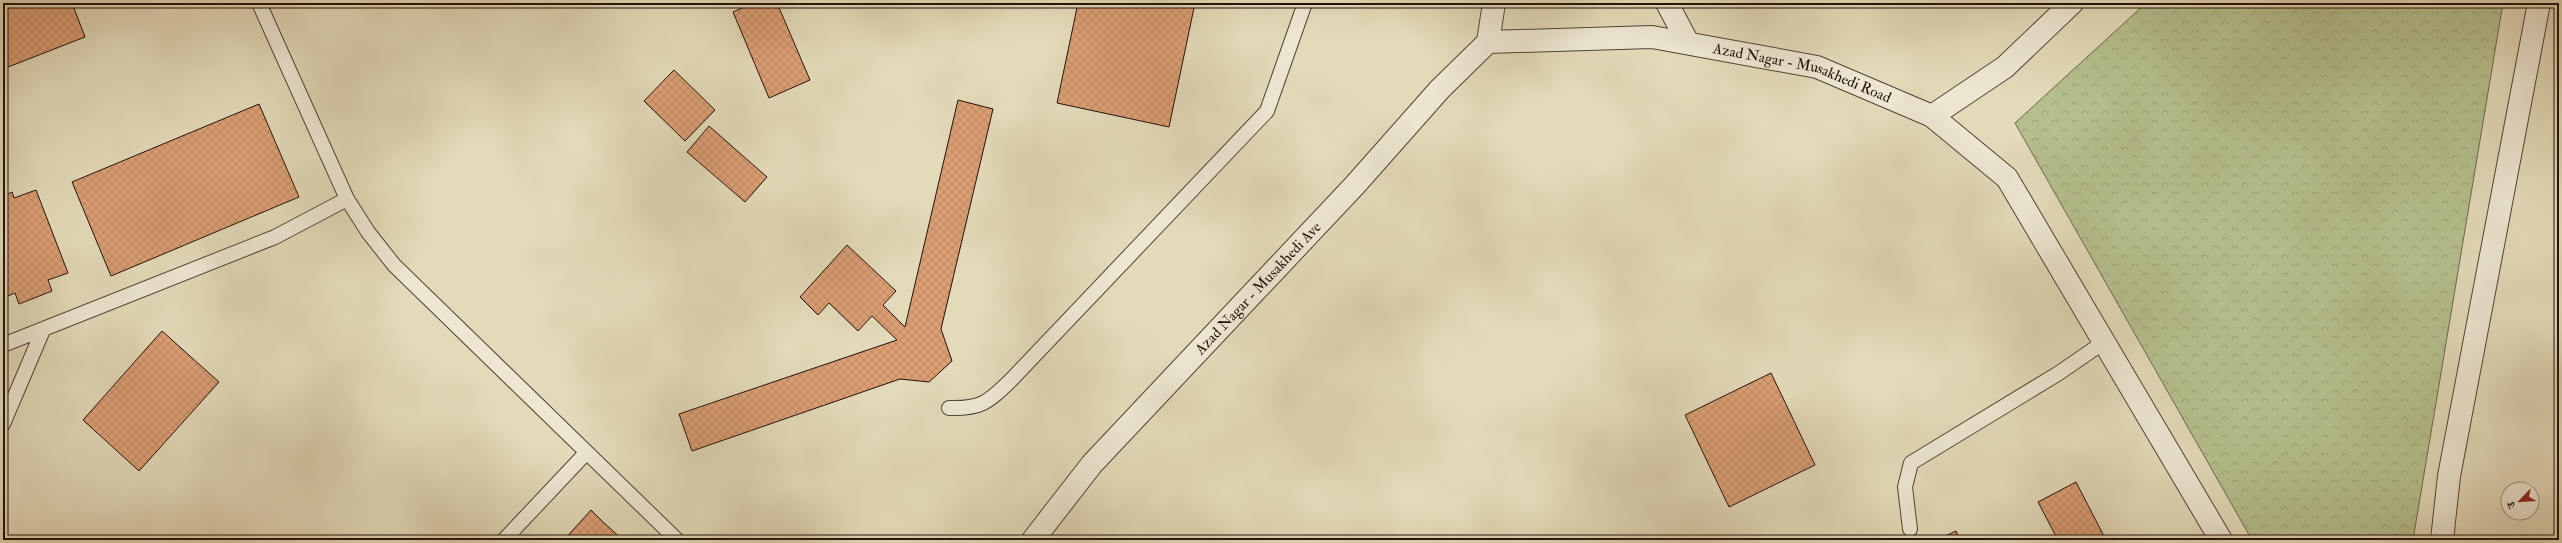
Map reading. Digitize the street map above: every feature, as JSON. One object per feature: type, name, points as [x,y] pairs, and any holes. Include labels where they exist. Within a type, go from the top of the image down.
[{"type":"street","points":[[1488,42],[1494,3]]},
{"type":"street","points":[[1667,3],[1688,43]]},
{"type":"street","points":[[1932,116],[2005,67],[2072,3]]},
{"type":"street","points":[[2442,540],[2449,476],[2539,3]]},
{"type":"street","name":"Azad Nagar - Musakhedi Road","points":[[1488,42],[1652,37],[1817,67],[1932,116],[2007,178],[2221,540]]},
{"type":"street","name":"Azad Nagar - Musakhedi Ave","points":[[1033,540],[1092,464],[1355,185],[1440,89],[1488,42]]},
{"type":"lane","points":[[259,3],[347,199],[368,232],[394,265],[677,540]]},
{"type":"lane","points":[[949,408],[961,408],[986,403],[1012,379],[1267,111],[1305,3]]},
{"type":"lane","points":[[3,345],[275,237],[347,199]]},
{"type":"lane","points":[[3,424],[43,330]]},
{"type":"lane","points":[[1910,529],[1905,487],[1911,463],[2060,373],[2104,342]]},
{"type":"lane","points":[[504,540],[586,453]]},
{"type":"green space","points":[[2146,3],[2503,3],[2413,540],[2252,540],[2015,123]]},
{"type":"building","points":[[3,3],[72,3],[85,37],[3,69]]},
{"type":"building","points":[[753,3],[777,3],[810,80],[769,98],[733,12]]},
{"type":"building","points":[[1078,3],[1195,3],[1169,127],[1057,103]]},
{"type":"building","points":[[674,70],[715,110],[685,141],[644,101]]},
{"type":"building","points":[[958,100],[993,109],[941,329],[952,361],[929,382],[900,379],[692,451],[679,414],[897,340],[872,316],[858,331],[829,303],[818,315],[800,297],[847,245],[896,291],[883,305],[905,327]]},
{"type":"building","points":[[259,104],[299,197],[111,276],[72,182]]},
{"type":"building","points":[[709,126],[767,177],[745,202],[687,152]]},
{"type":"building","points":[[36,190],[68,273],[48,280],[52,291],[19,304],[15,293],[3,298],[3,196],[12,192],[14,198]]},
{"type":"building","points":[[162,331],[219,382],[139,471],[83,420]]},
{"type":"building","points":[[1771,373],[1815,465],[1729,507],[1685,415]]},
{"type":"building","points":[[2076,482],[2106,540],[2058,540],[2038,502]]},
{"type":"building","points":[[591,510],[603,522],[623,540],[564,540]]},
{"type":"building","points":[[1956,531],[1960,540],[1937,540]]}]
